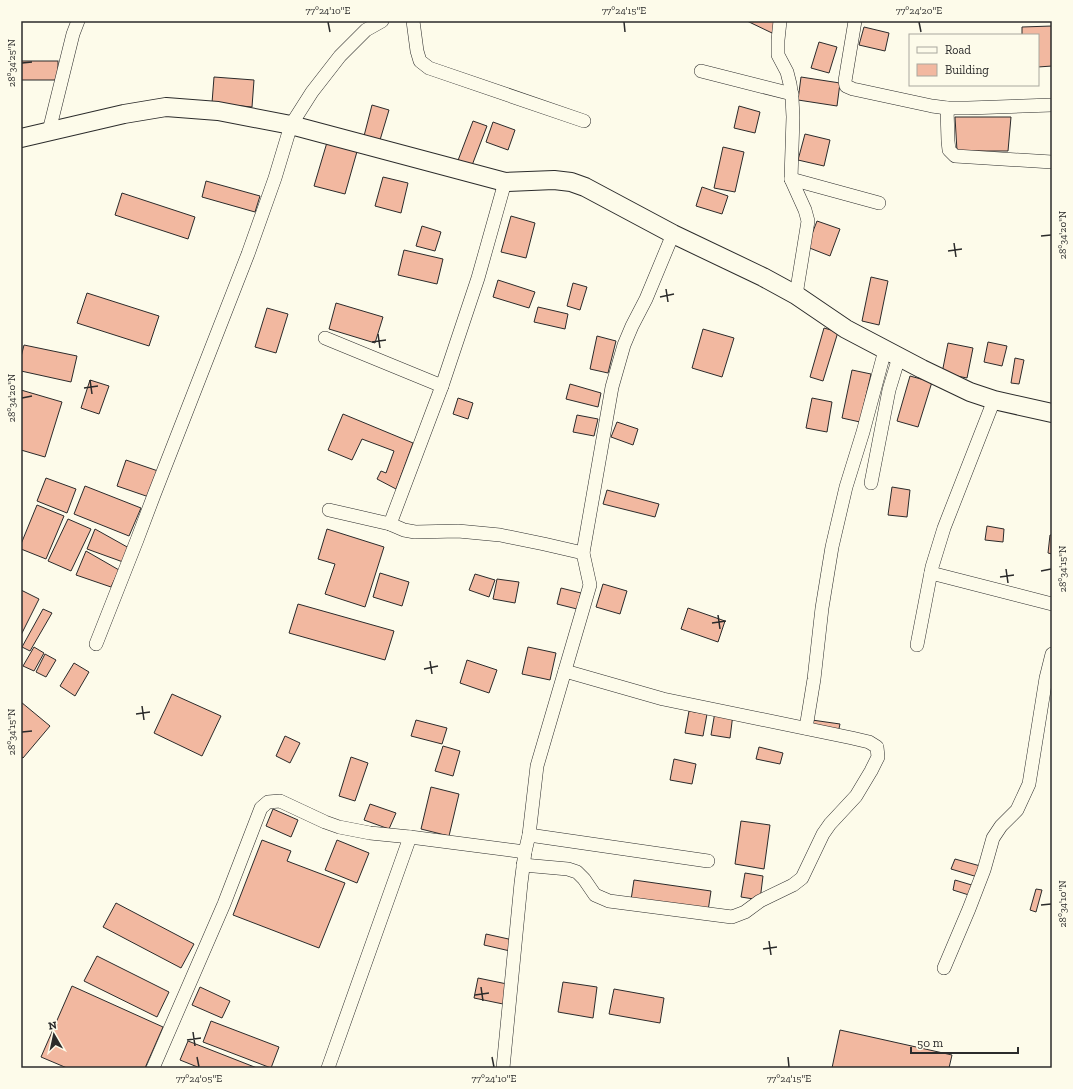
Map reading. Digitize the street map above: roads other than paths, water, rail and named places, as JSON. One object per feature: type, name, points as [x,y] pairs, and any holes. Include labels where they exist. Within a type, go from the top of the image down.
[{"type":"street","points":[[49,131],[73,34],[78,21]]},
{"type":"street","points":[[96,644],[248,254],[275,178],[291,125],[312,92],[340,56],[366,30],[382,21]]},
{"type":"street","points":[[413,21],[417,51],[420,61],[429,68],[584,121]]},
{"type":"street","points":[[780,21],[778,55],[787,72],[792,94],[793,117],[791,179],[805,210],[808,221],[796,295]]},
{"type":"street","points":[[855,21],[845,81],[846,86],[853,89],[947,108],[1052,105]]},
{"type":"street","points":[[701,71],[792,94]]},
{"type":"street","points":[[21,138],[124,114],[166,107],[218,110],[291,125],[504,182],[554,180],[571,182],[585,186],[673,234],[763,277],[796,295],[846,329],[922,369],[970,392],[994,400],[1052,413]]},
{"type":"street","points":[[947,108],[949,150],[955,156],[1052,162]]},
{"type":"street","points":[[791,179],[879,202]]},
{"type":"street","points":[[390,524],[442,386],[478,278],[504,182]]},
{"type":"street","points":[[503,1068],[521,883],[529,835],[537,766],[590,585],[583,553],[612,387],[624,344],[646,299],[673,234]]},
{"type":"street","points":[[325,338],[442,386]]},
{"type":"street","points":[[871,483],[886,406],[892,353]]},
{"type":"street","points":[[806,728],[814,679],[822,608],[832,547],[846,487],[863,432],[892,353]]},
{"type":"street","points":[[917,645],[931,573],[944,528],[994,400]]},
{"type":"street","points":[[329,510],[390,524],[404,530],[415,532],[458,531],[500,535],[583,553]]},
{"type":"street","points":[[931,573],[1052,604]]},
{"type":"street","points":[[944,968],[982,877],[993,838],[1000,826],[1017,810],[1029,784],[1046,678],[1052,654]]},
{"type":"street","points":[[152,1068],[224,904],[261,808],[268,802],[280,802],[339,827],[370,833],[410,837],[524,858],[568,869],[577,872],[595,895],[609,901],[732,917],[745,912],[760,902],[793,885],[802,878],[823,834],[830,824],[856,796],[878,757],[877,747],[869,742],[663,699],[565,671]]},
{"type":"street","points":[[529,835],[708,861]]},
{"type":"street","points":[[328,1068],[410,837]]}]
